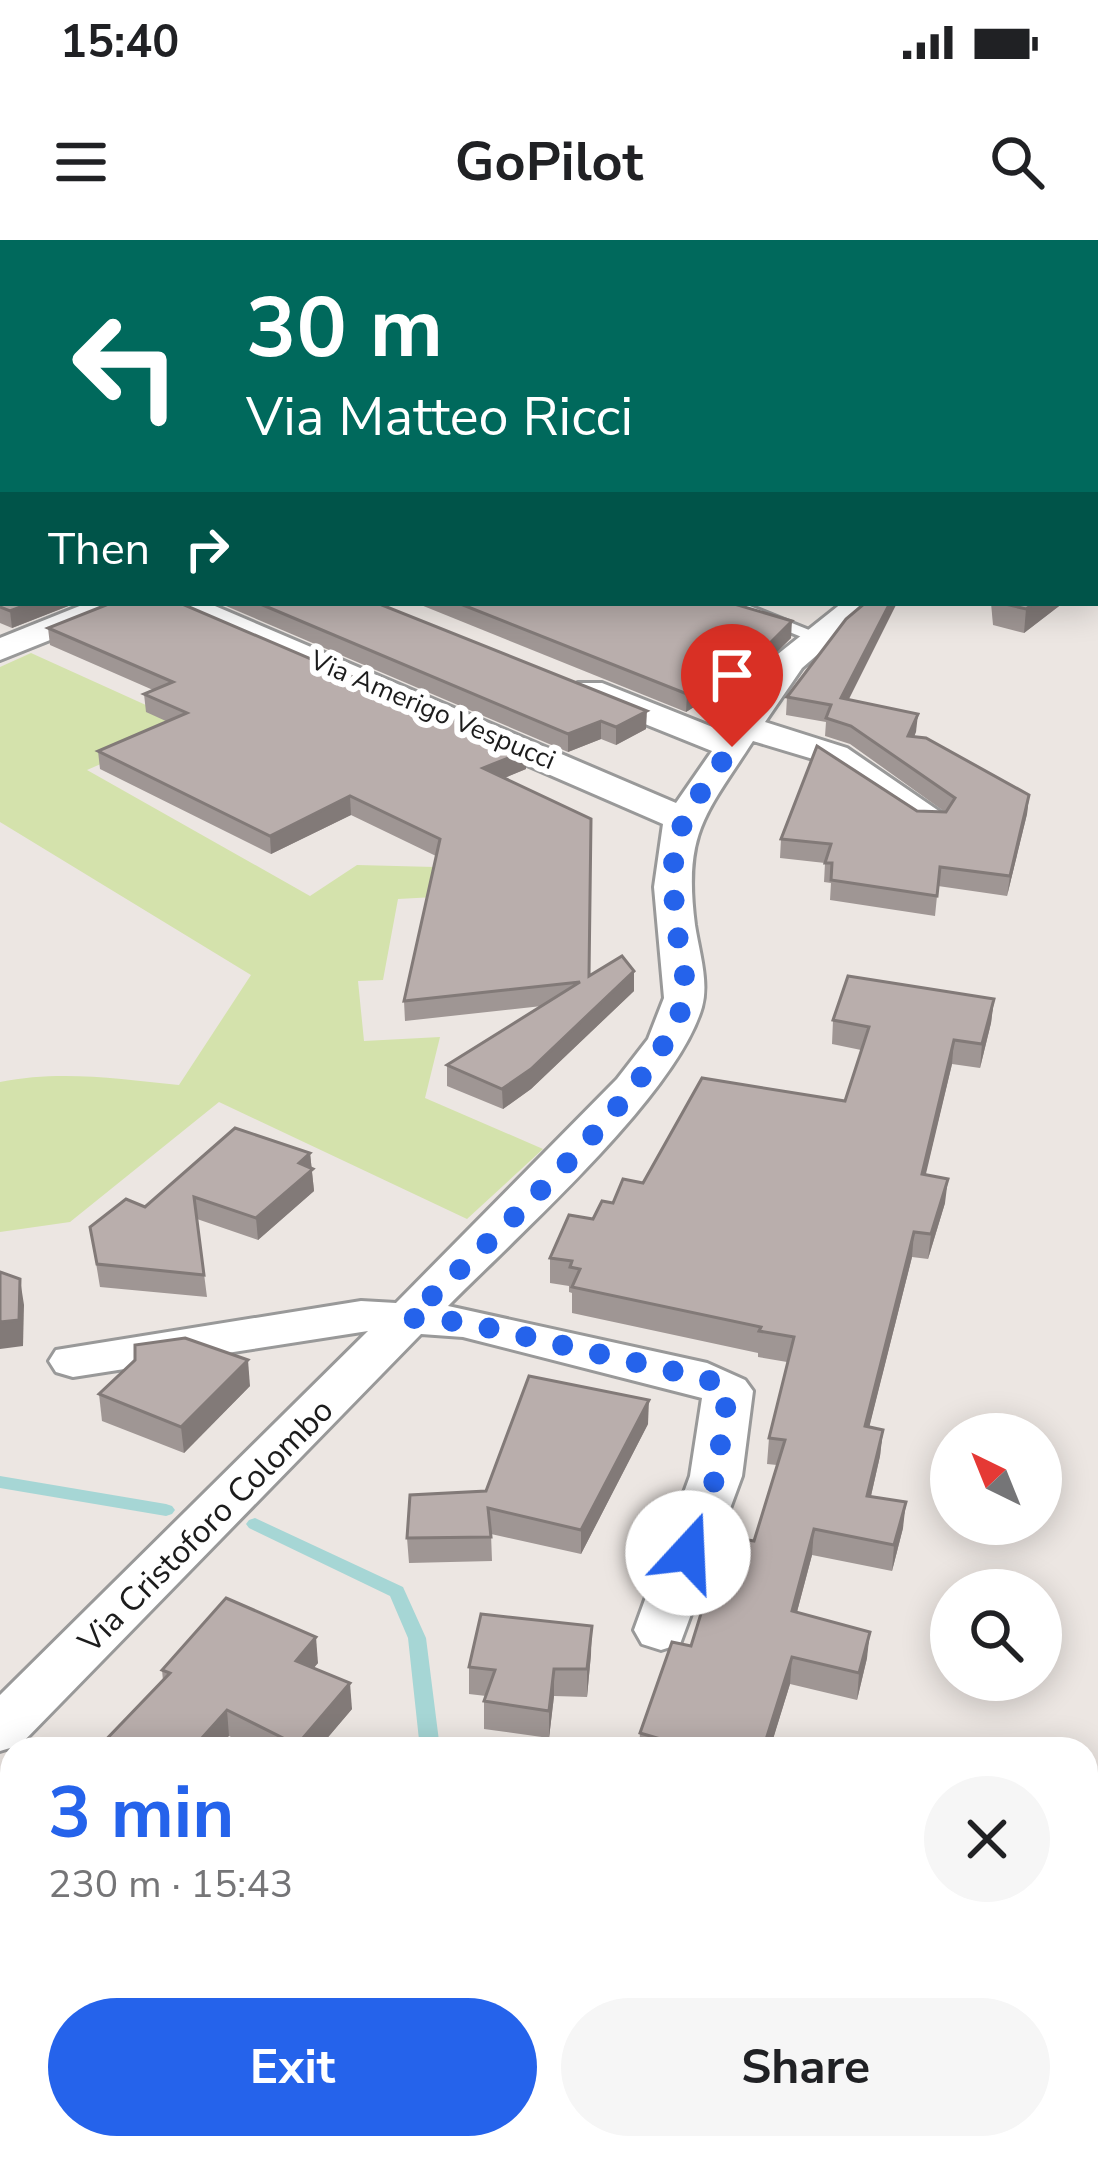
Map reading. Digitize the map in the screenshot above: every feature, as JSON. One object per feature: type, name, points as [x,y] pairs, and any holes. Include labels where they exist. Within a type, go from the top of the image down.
[{"type":"street","points":[[0,650],[107,606]]},
{"type":"street","name":"Via Amerigo Vespucci","points":[[188,606],[683,819]]},
{"type":"street","name":"Via Cristoforo Colombo","points":[[0,1730],[593,1133],[676,1025],[685,997],[670,871],[683,819],[790,661],[857,606]]},
{"type":"street","points":[[554,675],[739,737],[835,755],[931,818]]},
{"type":"street","points":[[73,1361],[361,1316],[463,1322],[707,1379],[728,1391],[716,1476],[661,1630]]},
{"type":"lane","points":[[735,606],[815,636]]},
{"type":"green space","points":[[31,653],[190,725],[87,770],[310,896],[357,865],[435,867],[435,897],[398,899],[383,980],[358,981],[364,1041],[440,1037],[425,1098],[543,1149],[467,1219],[219,1102],[70,1222],[0,1232],[0,1082],[67,1076],[179,1085],[251,975],[0,822],[0,667]]},
{"type":"building","points":[[103,606],[187,606],[526,751],[483,768],[591,819],[589,976],[622,956],[634,971],[531,1069],[502,1089],[447,1065],[580,982],[404,1001],[440,839],[350,796],[270,836],[98,751],[187,713],[144,694],[173,682],[48,628]]},
{"type":"building","points":[[265,606],[384,606],[647,711],[616,727],[601,721],[568,734]]},
{"type":"building","points":[[466,606],[741,606],[792,621],[769,644],[687,694]]},
{"type":"building","points":[[861,606],[888,606],[841,698],[918,714],[908,736],[926,738],[1029,795],[1010,876],[940,867],[937,896],[831,880],[832,863],[825,863],[831,844],[781,839],[817,746],[917,811],[946,812],[955,798],[851,726],[826,718],[831,705],[787,697],[846,619]]},
{"type":"building","points":[[848,976],[994,999],[982,1044],[954,1040],[922,1174],[948,1179],[931,1234],[914,1232],[865,1426],[883,1430],[867,1496],[906,1502],[894,1545],[814,1529],[792,1611],[870,1632],[859,1673],[792,1657],[767,1737],[654,1737],[640,1733],[672,1642],[691,1646],[725,1536],[754,1541],[785,1440],[769,1438],[794,1337],[572,1287],[580,1269],[570,1267],[572,1261],[550,1258],[569,1215],[593,1219],[602,1201],[613,1203],[623,1179],[643,1183],[702,1078],[845,1101],[869,1027],[833,1020]]},
{"type":"building","points":[[235,1128],[310,1153],[299,1163],[313,1169],[256,1218],[194,1197],[204,1275],[97,1264],[90,1227],[126,1199],[145,1207]]},
{"type":"building","points":[[0,1272],[20,1279],[19,1320],[0,1322]]},
{"type":"building","points":[[185,1338],[248,1360],[181,1427],[99,1394],[135,1360],[135,1345]]},
{"type":"building","points":[[529,1376],[649,1400],[581,1530],[488,1508],[491,1537],[407,1538],[410,1495],[486,1491]]},
{"type":"building","points":[[226,1598],[316,1637],[296,1661],[350,1683],[304,1737],[281,1737],[227,1710],[203,1737],[109,1737],[170,1673],[162,1670]]},
{"type":"building","points":[[481,1614],[592,1626],[587,1669],[554,1669],[549,1711],[484,1701],[495,1670],[469,1667]]},
{"type":"waterway","points":[[0,1482],[166,1510]]},
{"type":"waterway","points":[[255,1524],[397,1592],[417,1638],[429,1737]]},
{"type":"route","points":[[688,1553],[716,1476],[728,1391],[707,1379],[463,1322],[409,1318],[593,1133],[676,1025],[685,997],[670,871],[674,842],[683,819],[732,747]]}]
